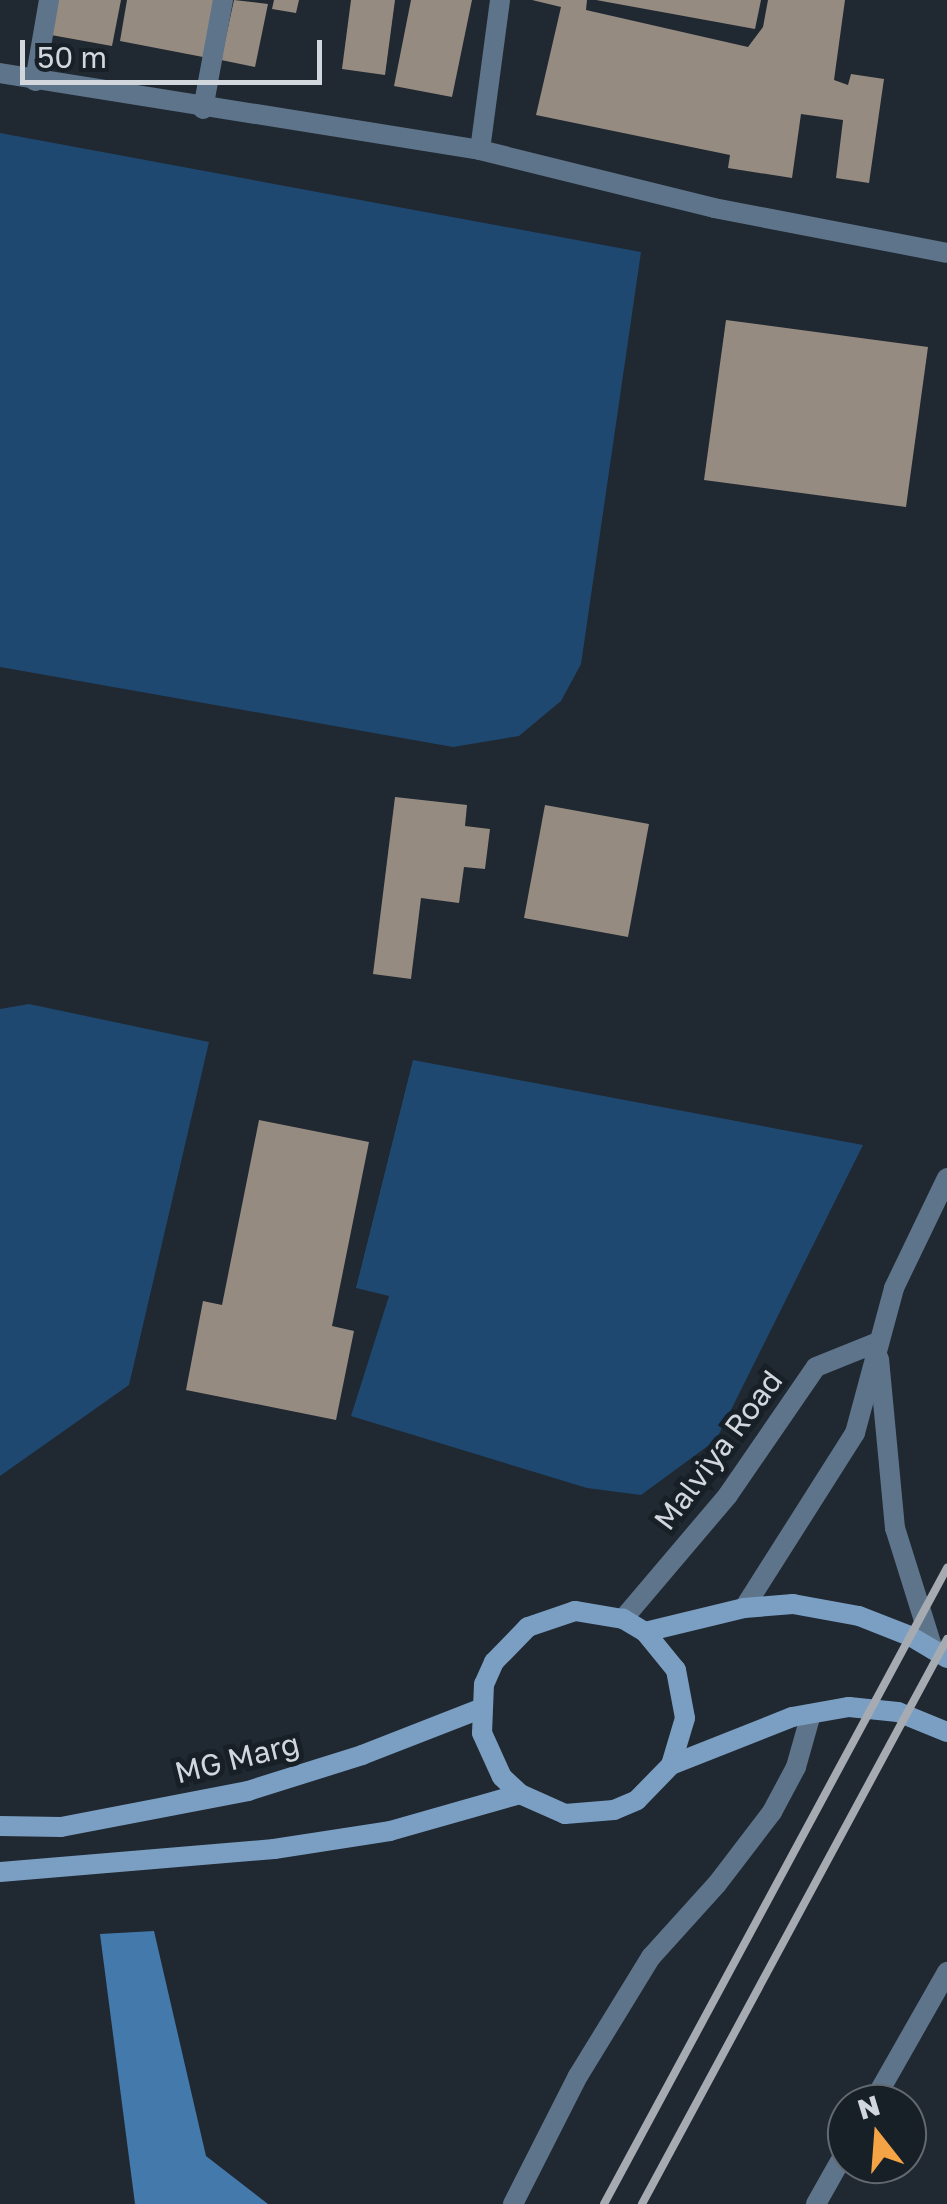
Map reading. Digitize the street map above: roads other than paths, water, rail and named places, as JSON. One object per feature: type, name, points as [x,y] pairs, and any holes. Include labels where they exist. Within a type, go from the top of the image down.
[{"type":"main road","points":[[645,1632],[744,1608],[793,1604],[859,1616],[940,1653]]},
{"type":"main road","points":[[575,1611],[623,1619],[645,1632],[676,1670],[685,1718],[671,1765],[656,1784],[614,1810],[565,1814],[520,1794],[490,1757],[480,1709],[494,1662],[528,1627],[575,1611]]},
{"type":"main road","points":[[671,1765],[792,1717],[849,1707],[898,1712],[947,1732]]},
{"type":"main road","name":"MG Marg","points":[[0,1826],[62,1828],[248,1791],[480,1709]]},
{"type":"main road","points":[[0,1872],[274,1849],[390,1831],[520,1794]]},
{"type":"street","points":[[35,80],[49,0]]},
{"type":"street","points":[[203,109],[223,0]]},
{"type":"street","points":[[480,150],[500,0]]},
{"type":"street","points":[[0,73],[203,109],[480,150],[714,208],[947,253]]},
{"type":"street","points":[[744,1608],[855,1433],[894,1288],[947,1178]]},
{"type":"street","points":[[878,1342],[895,1528],[940,1653]]},
{"type":"street","name":"Malviya Road","points":[[623,1619],[728,1495],[816,1367],[878,1342]]},
{"type":"street","points":[[512,2204],[578,2076],[651,1957],[717,1884],[772,1812],[796,1767],[811,1714]]},
{"type":"street","points":[[883,2084],[947,1972]]},
{"type":"railway","points":[[604,2204],[947,1568]]},
{"type":"railway","points":[[642,2204],[947,1639]]}]
